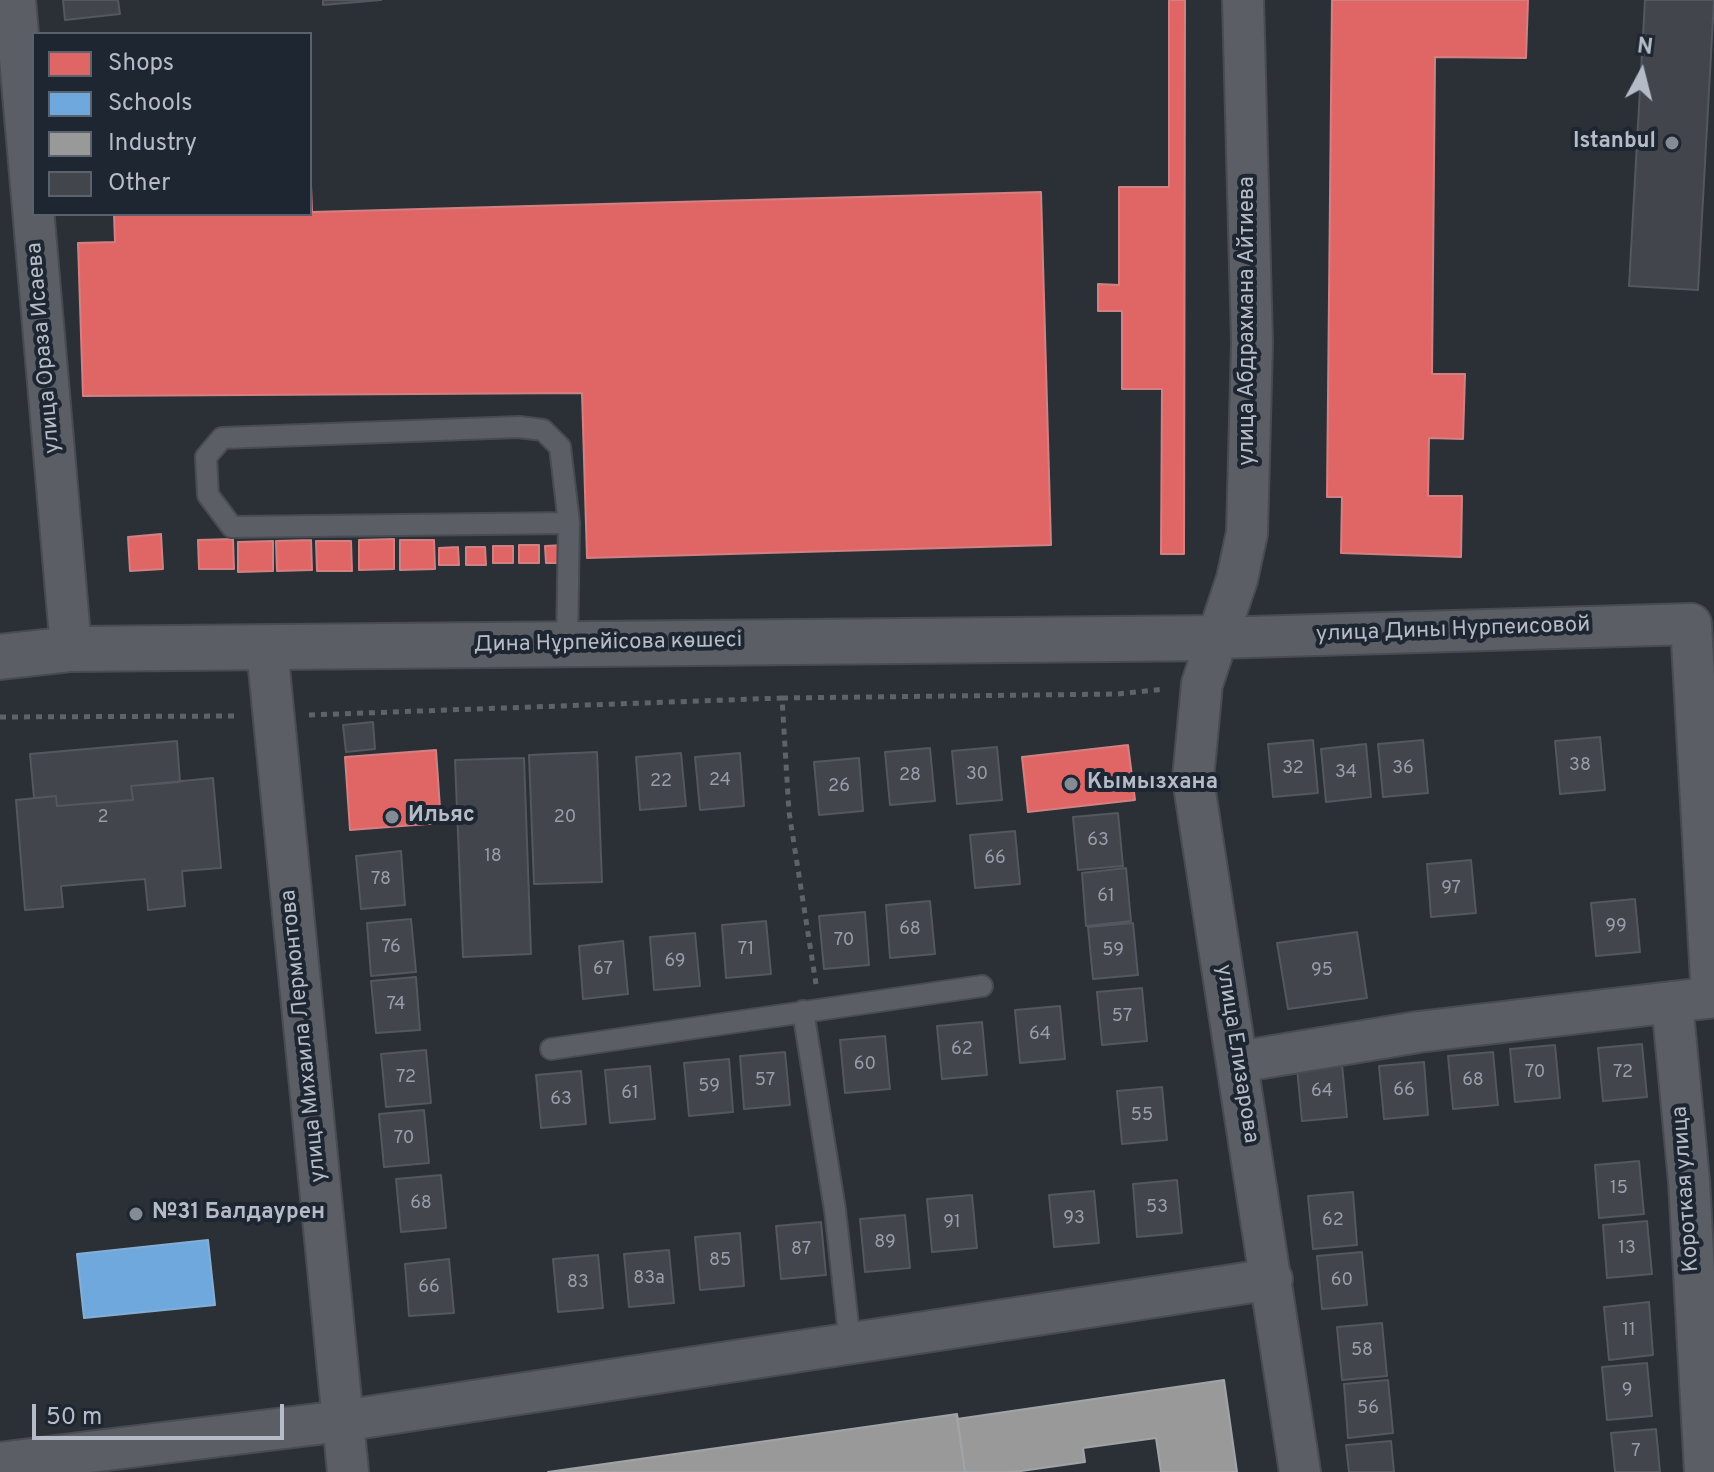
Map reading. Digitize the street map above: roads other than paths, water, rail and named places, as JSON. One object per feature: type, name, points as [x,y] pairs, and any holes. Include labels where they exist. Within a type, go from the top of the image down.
[{"type":"street","name":"улица Ораза Исаева","points":[[15,0],[32,197]]},
{"type":"street","name":"улица Абдрахмана Айтиева","points":[[1216,638],[1237,579],[1247,533],[1250,471],[1252,343],[1243,0]]},
{"type":"street","name":"улица Ораза Исаева","points":[[34,216],[71,649]]},
{"type":"street","name":"улица Дины Нурпеисовой","points":[[1216,638],[1702,622]]},
{"type":"street","points":[[1238,1062],[1418,1032],[1713,997],[1702,622]]},
{"type":"street","name":"Дина Нұрпейісова көшесі","points":[[0,657],[71,649],[1216,638]]},
{"type":"street","name":"улица Елизарова","points":[[1216,638],[1202,684],[1193,779],[1300,1472]]},
{"type":"street","name":"улица Михаила Лермонтова","points":[[267,648],[348,1472]]},
{"type":"street","name":"Короткая улица","points":[[1672,1002],[1689,1181],[1705,1472]]},
{"type":"street","points":[[0,1463],[342,1421],[1272,1279]]},
{"type":"lane","points":[[567,645],[569,523],[560,447],[543,430],[519,427],[222,438],[206,457],[208,495],[232,527],[569,523]]},
{"type":"lane","points":[[551,1049],[982,986]]},
{"type":"lane","points":[[803,1011],[835,1210],[850,1343]]},
{"type":"place","name":"Istanbul","points":[[1672,143]]},
{"type":"place","name":"Кымызхана","points":[[1071,784]]},
{"type":"place","name":"Ильяс","points":[[392,817]]},
{"type":"place","name":"№31 Балдаурен","points":[[136,1214]]}]
